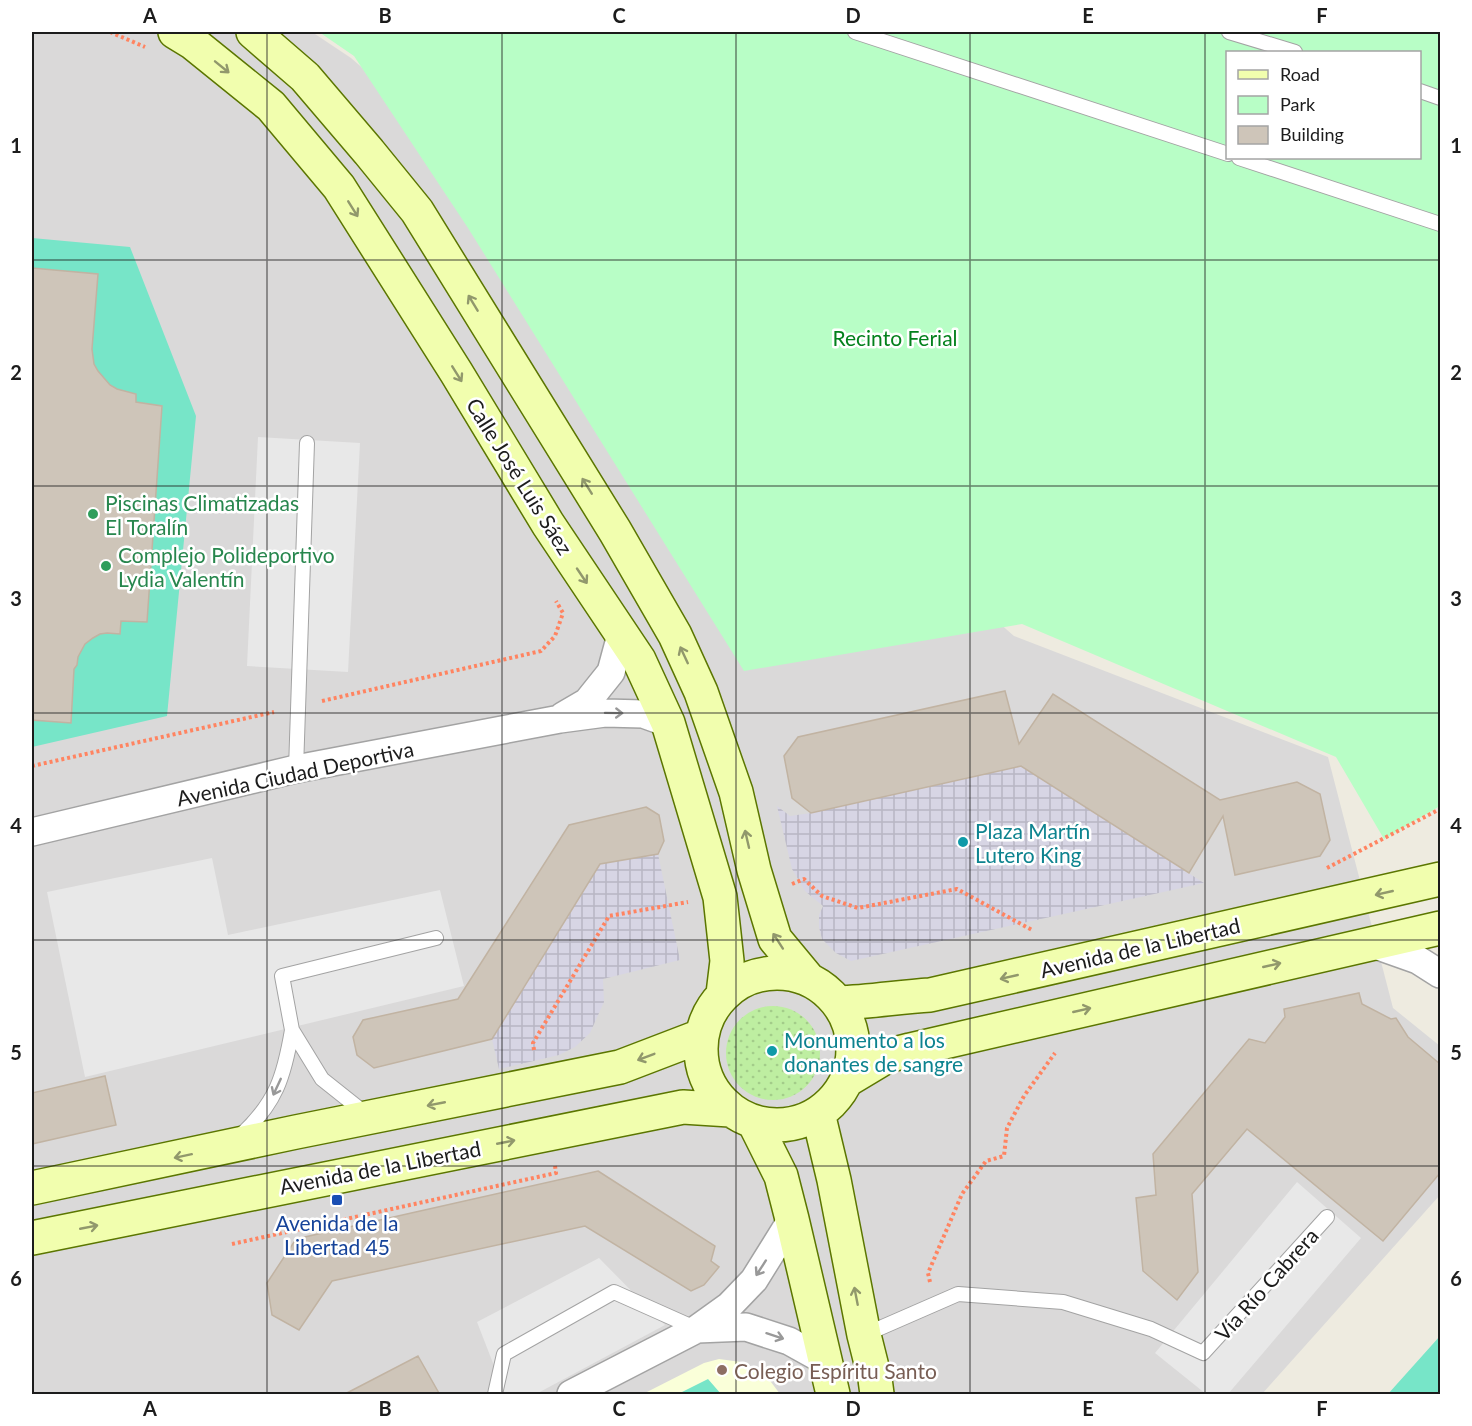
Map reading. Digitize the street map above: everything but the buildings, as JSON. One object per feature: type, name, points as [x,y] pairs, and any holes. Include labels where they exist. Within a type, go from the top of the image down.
[{"type":"main road","points":[[253,32],[305,77],[417,212],[615,531],[675,635],[701,692],[736,792],[761,896],[775,939],[809,980]]},
{"type":"main road","name":"Calle José Luis Sáez","points":[[164,41],[193,43],[271,106],[339,187],[456,372],[548,524],[639,660],[668,723],[720,897],[727,961],[723,994]]},
{"type":"main road","name":"Avenida de la Libertad","points":[[838,1003],[930,995],[1440,879]]},
{"type":"main road","points":[[847,1080],[887,1056],[910,1050],[1440,928]]},
{"type":"main road","points":[[742,1116],[787,1125],[818,1113],[835,1098],[847,1080],[852,1060],[852,1040],[848,1021],[838,1003],[824,989],[809,980],[787,973],[764,974],[741,981],[723,994],[708,1014],[701,1036],[701,1064],[711,1089],[742,1116],[781,1176],[832,1395]]},
{"type":"main road","points":[[32,1188],[620,1067],[701,1036]]},
{"type":"main road","name":"Avenida de la Libertad","points":[[32,1238],[683,1107],[742,1116]]},
{"type":"main road","points":[[818,1113],[834,1180],[877,1395]]},
{"type":"street","name":"Avenida Ciudad Deportiva","points":[[560,718],[587,702],[611,672],[621,634]]},
{"type":"street","name":"Avenida Ciudad Deportiva","points":[[32,832],[296,769],[560,718],[605,713],[643,714],[668,723]]},
{"type":"street","points":[[1370,943],[1418,960],[1440,974]]},
{"type":"street","points":[[572,1395],[697,1329],[729,1306],[754,1280],[792,1219]]},
{"type":"street","points":[[697,1329],[746,1327],[789,1341],[825,1361]]},
{"type":"lane","points":[[855,32],[1226,154]]},
{"type":"lane","points":[[1229,32],[1293,51]]},
{"type":"lane","points":[[1421,93],[1440,98]]},
{"type":"lane","points":[[1242,159],[1440,224]]},
{"type":"lane","points":[[296,769],[308,443]]},
{"type":"lane","points":[[229,1146],[257,1121],[280,1083],[292,1030],[282,976],[436,938]]},
{"type":"lane","points":[[292,1030],[322,1079],[370,1117]]},
{"type":"lane","name":"Vía Río Cabrera","points":[[864,1335],[958,1294],[1063,1302],[1151,1329],[1203,1353],[1327,1217]]},
{"type":"lane","points":[[495,1395],[504,1354],[614,1292],[697,1329]]},
{"type":"path","points":[[110,32],[164,41]]},
{"type":"path","points":[[32,766],[541,651],[555,636],[563,613],[554,596]]},
{"type":"path","points":[[1326,869],[1440,809]]},
{"type":"path","points":[[761,896],[804,879],[822,896],[858,908],[957,889],[1032,930]]},
{"type":"path","points":[[533,1043],[609,916],[720,897]]},
{"type":"path","points":[[935,1305],[928,1273],[962,1194],[986,1161],[1004,1156],[1007,1128],[1023,1096],[1055,1053]]},
{"type":"shaded area","points":[[32,32],[312,32],[351,58],[1014,636],[1328,757],[1393,1008],[1440,1046],[1440,1195],[1262,1394],[32,1394]]},
{"type":"shaded area","points":[[258,437],[360,443],[348,672],[247,666]]},
{"type":"shaded area","name":"Plaza Martín Lutero King","points":[[1021,766],[1204,883],[851,961],[836,953],[822,939],[819,915],[823,906],[805,891],[792,869],[777,806],[790,816],[811,813]]},
{"type":"shaded area","points":[[658,854],[680,960],[603,979],[604,1002],[590,1033],[575,1047],[559,1055],[499,1069],[492,1039],[600,864]]},
{"type":"shaded area","points":[[212,858],[228,935],[440,890],[464,986],[85,1077],[47,892]]},
{"type":"shaded area","points":[[1297,1182],[1361,1238],[1228,1394],[1206,1394],[1155,1353]]},
{"type":"shaded area","points":[[599,1258],[665,1325],[536,1394],[505,1394],[477,1322]]},
{"type":"shaded area","name":"Colegio Espíritu Santo","points":[[719,1359],[741,1362],[768,1378],[780,1394],[643,1394],[704,1363]]},
{"type":"green space","name":"Recinto Ferial","points":[[319,32],[1440,32],[1440,806],[1384,839],[1336,757],[1022,624],[744,671],[468,228],[354,56]]},
{"type":"green space","name":"Complejo Polideportivo Lydia Valentín","points":[[32,238],[130,247],[196,416],[167,716],[32,747]]},
{"type":"green space","points":[[773,1006],[791,1010],[806,1020],[816,1035],[820,1053],[816,1071],[806,1086],[791,1096],[773,1100],[755,1096],[740,1086],[730,1071],[726,1053],[730,1035],[740,1020],[755,1010]]},
{"type":"green space","points":[[1440,1336],[1440,1394],[1388,1394]]},
{"type":"green space","points":[[708,1379],[721,1394],[678,1394]]},
{"type":"place","name":"Piscinas Climatizadas El Toralín","points":[[93,514]]},
{"type":"place","name":"Complejo Polideportivo Lydia Valentín","points":[[106,566]]},
{"type":"place","name":"Plaza Martín Lutero King","points":[[963,842]]},
{"type":"place","name":"Monumento a los donantes de sangre","points":[[772,1051]]},
{"type":"place","name":"Avenida de la Libertad 45","points":[[337,1200]]},
{"type":"place","name":"Colegio Espíritu Santo","points":[[722,1370]]}]
